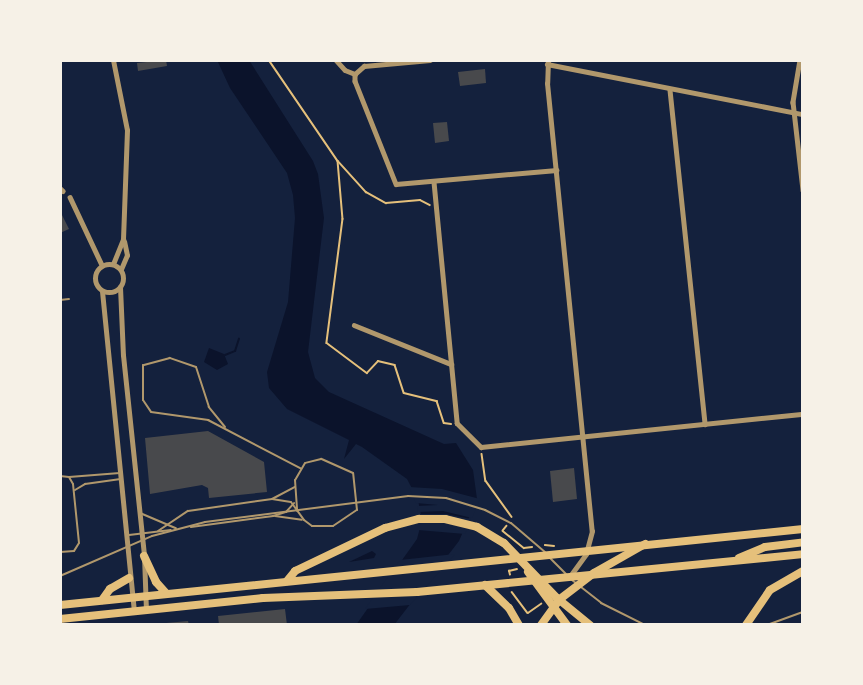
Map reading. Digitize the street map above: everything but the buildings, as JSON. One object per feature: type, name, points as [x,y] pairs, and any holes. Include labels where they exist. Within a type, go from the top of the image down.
[{"type":"highway","points":[[287,581],[295,571],[369,536],[408,521],[445,519],[487,532],[521,552],[557,598],[590,625]]},
{"type":"highway","points":[[60,605],[803,529]]},
{"type":"highway","points":[[739,558],[765,547],[803,542]]},
{"type":"highway","points":[[541,625],[557,602],[594,573],[645,544]]},
{"type":"highway","points":[[521,552],[567,625]]},
{"type":"highway","points":[[60,619],[263,597],[433,591],[739,558],[803,554]]},
{"type":"highway","points":[[144,556],[156,582],[166,593]]},
{"type":"highway","points":[[746,625],[770,590],[799,573]]},
{"type":"highway","points":[[102,600],[110,590],[129,578]]},
{"type":"highway","points":[[485,585],[509,608],[519,625]]},
{"type":"highway","points":[[554,625],[570,593]]},
{"type":"highway","points":[[77,625],[83,616]]},
{"type":"street","points":[[113,60],[127,130],[123,239],[127,255],[121,269],[120,286],[123,355],[144,556],[146,610]]},
{"type":"street","points":[[336,60],[345,70],[355,74]]},
{"type":"street","points":[[430,60],[364,66],[355,74],[355,81],[393,180],[400,185],[556,170]]},
{"type":"street","points":[[800,60],[794,112],[803,190]]},
{"type":"street","points":[[571,575],[587,550],[592,531],[556,170],[548,62],[670,90],[803,114]]},
{"type":"street","points":[[670,90],[705,424]]},
{"type":"street","points":[[434,182],[452,364],[454,423],[483,448],[803,414]]},
{"type":"street","points":[[70,197],[102,265]]},
{"type":"street","points":[[112,264],[123,239]]},
{"type":"street","points":[[102,265],[112,264],[121,269]]},
{"type":"street","points":[[102,265],[94,277],[102,291],[134,611]]},
{"type":"street","points":[[102,291],[112,292],[120,286]]},
{"type":"street","points":[[354,325],[452,364]]},
{"type":"lane","points":[[61,189],[70,197]]},
{"type":"lane","points":[[60,300],[69,299]]},
{"type":"lane","points":[[225,427],[209,407],[196,367],[170,358],[143,365],[143,400],[151,412],[204,419],[225,427],[300,468]]},
{"type":"lane","points":[[294,504],[297,511],[304,520],[315,527],[329,527],[355,513],[358,505],[352,472],[321,459],[308,461],[300,468],[295,487],[297,511]]},
{"type":"lane","points":[[60,476],[121,476]]},
{"type":"lane","points":[[75,490],[83,485],[121,476]]},
{"type":"lane","points":[[60,553],[74,552],[79,543],[75,490],[69,477]]},
{"type":"lane","points":[[152,536],[188,511],[272,499],[295,487]]},
{"type":"lane","points":[[60,576],[152,536],[221,519],[400,497],[446,498],[472,505],[511,523],[590,595],[643,625]]},
{"type":"lane","points":[[272,499],[294,504]]},
{"type":"lane","points":[[126,536],[273,516],[286,512],[296,500]]},
{"type":"lane","points":[[140,512],[179,528]]},
{"type":"lane","points":[[273,516],[304,520]]},
{"type":"lane","points":[[767,625],[803,612]]},
{"type":"path","points":[[269,60],[338,161],[379,201],[420,200],[436,206]]},
{"type":"path","points":[[338,161],[343,219],[327,343],[367,373],[377,361],[395,365],[404,393],[437,401],[444,423],[454,423]]},
{"type":"path","points":[[483,448],[482,471],[512,515],[504,531],[521,552]]},
{"type":"path","points":[[519,602],[528,613],[545,600]]},
{"type":"water","points":[[217,60],[249,60],[313,161],[318,174],[324,218],[308,352],[315,378],[329,392],[444,444],[456,443],[473,470],[477,499],[459,541],[394,625],[356,625],[417,539],[422,520],[418,500],[407,479],[362,447],[356,444],[344,459],[349,440],[287,409],[269,388],[267,372],[288,302],[295,218],[293,195],[287,173],[230,88]]},
{"type":"water","points":[[209,348],[224,354],[228,364],[217,370],[204,362]]},
{"type":"water","points":[[372,551],[376,554],[374,558],[349,562]]},
{"type":"pier","points":[[409,487],[442,489],[480,499],[472,518],[443,511],[418,512],[417,506],[438,505],[416,503]]},
{"type":"pier","points":[[418,514],[446,514],[471,519],[465,534],[418,530]]},
{"type":"pier","points":[[455,554],[410,605],[365,609],[400,560]]},
{"type":"waterway","points":[[225,355],[235,351],[239,339]]}]
